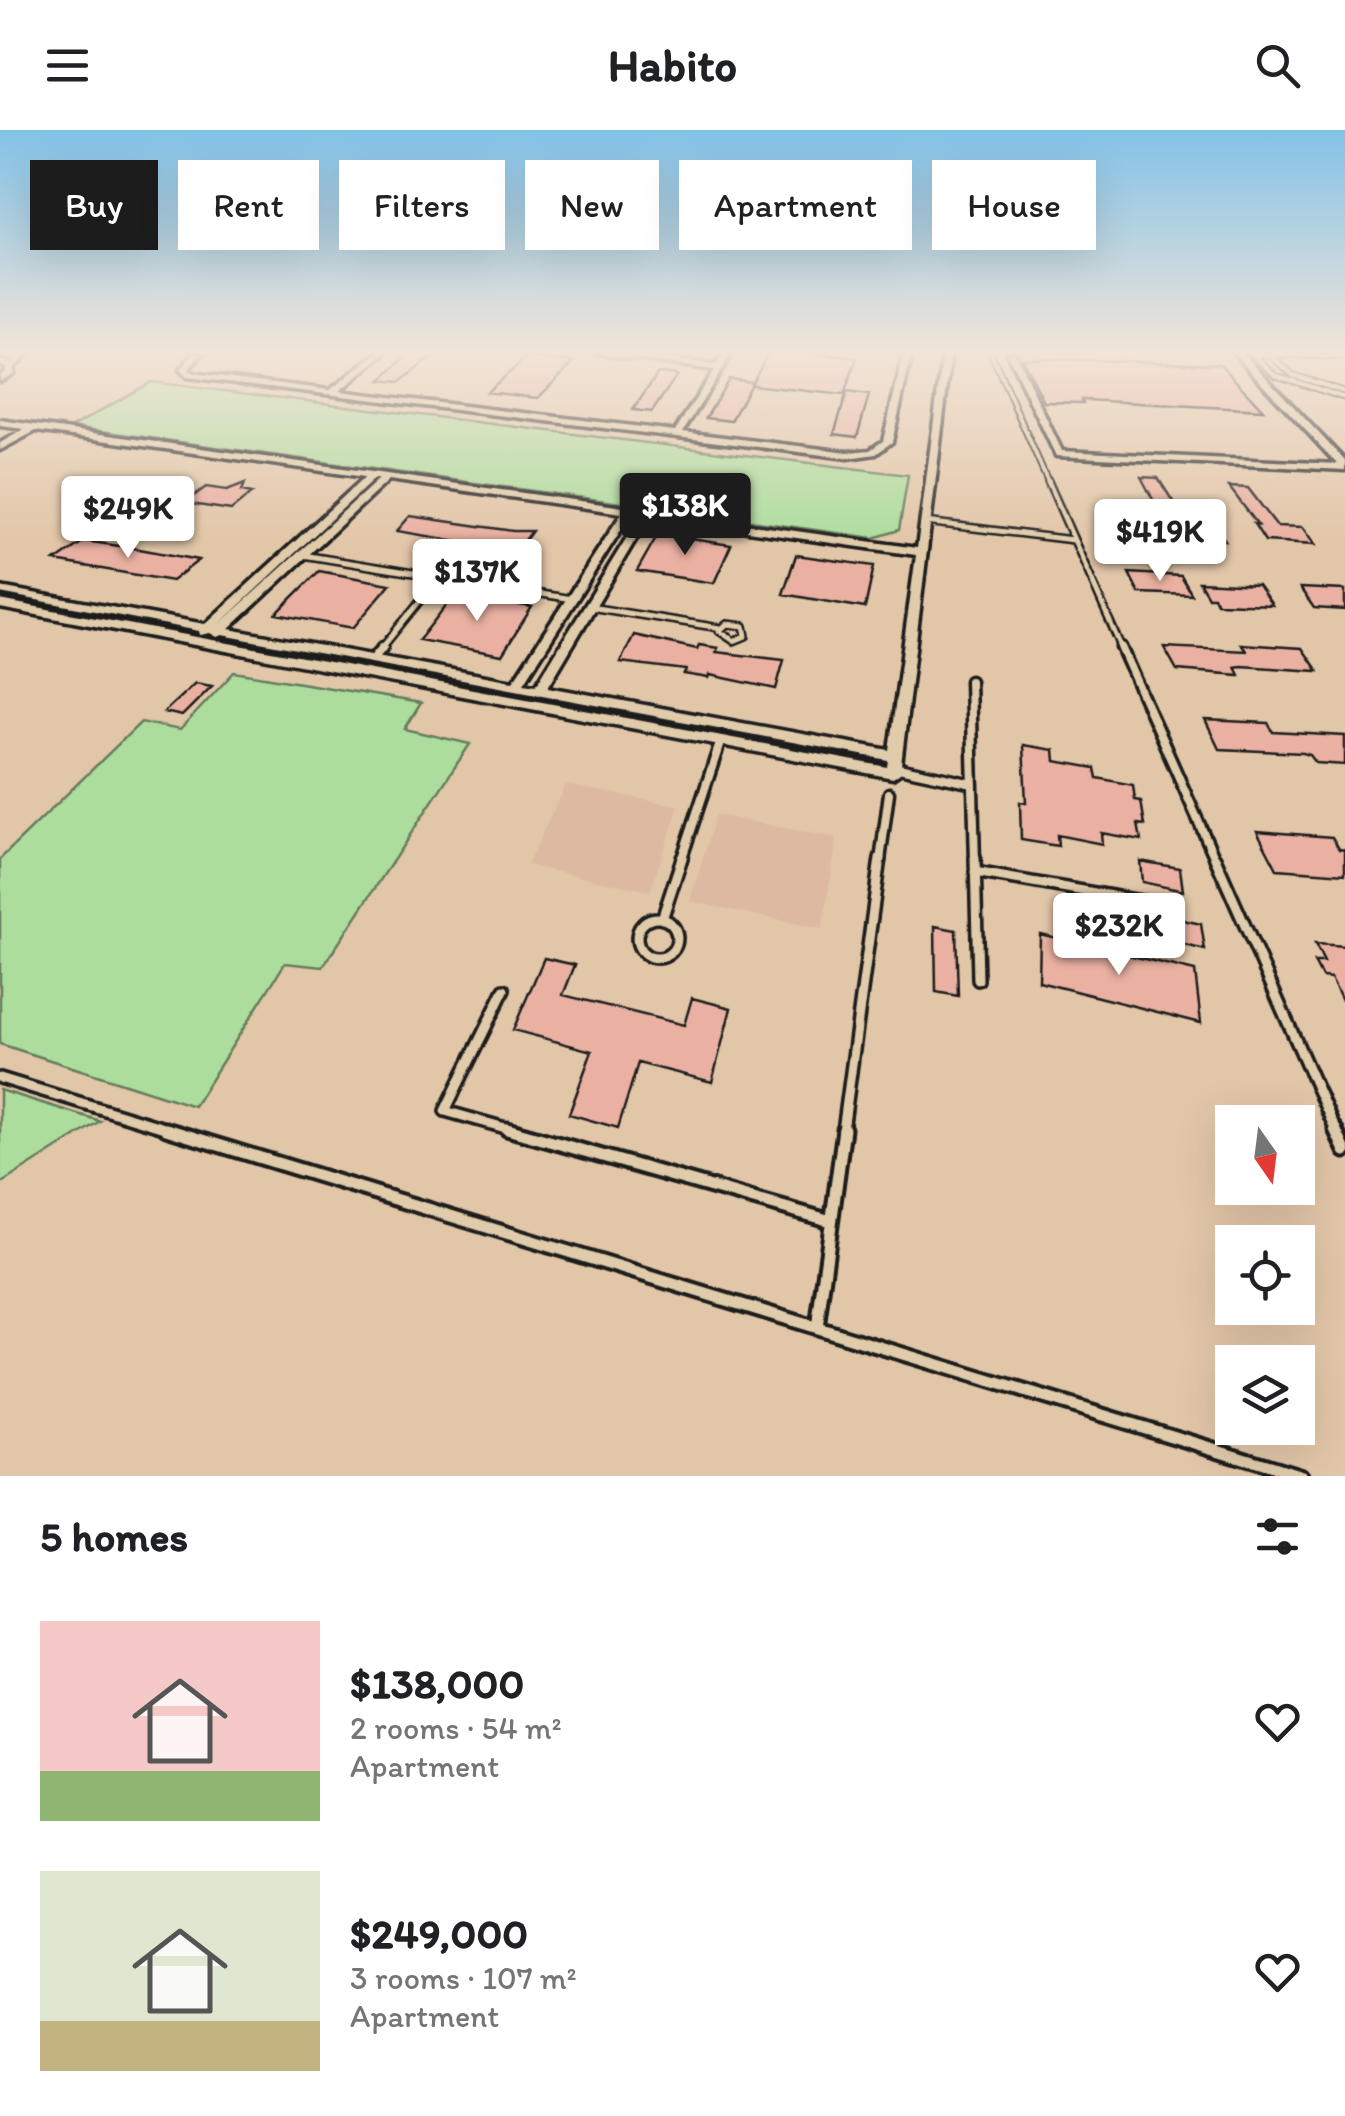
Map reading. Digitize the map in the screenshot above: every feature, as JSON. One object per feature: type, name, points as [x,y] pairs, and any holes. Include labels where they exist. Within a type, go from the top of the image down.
[{"type":"street","points":[[523,416],[848,455],[873,452],[886,442],[893,416]]},
{"type":"street","points":[[677,435],[689,416]]},
{"type":"street","points":[[893,765],[940,416]]},
{"type":"street","points":[[1041,416],[1060,454],[1345,467],[1297,416]]},
{"type":"street","points":[[0,422],[921,552]]},
{"type":"street","points":[[0,438],[21,427]]},
{"type":"street","points":[[0,447],[34,428]]},
{"type":"street","points":[[221,631],[380,477]]},
{"type":"street","points":[[203,635],[380,477]]},
{"type":"street","points":[[516,686],[628,511]]},
{"type":"street","points":[[540,690],[646,514]]},
{"type":"street","points":[[0,590],[720,740],[893,765]]},
{"type":"street","points":[[0,604],[203,635],[221,631],[540,690],[893,765]]},
{"type":"lane","points":[[1019,416],[1345,1150]]},
{"type":"lane","points":[[925,522],[1072,540]]},
{"type":"lane","points":[[303,555],[572,599]]},
{"type":"lane","points":[[373,659],[439,577]]},
{"type":"lane","points":[[590,607],[720,628]]},
{"type":"lane","points":[[970,681],[978,980]]},
{"type":"lane","points":[[662,920],[720,740]]},
{"type":"lane","points":[[893,765],[973,784]]},
{"type":"lane","points":[[817,1328],[889,793]]},
{"type":"lane","points":[[975,872],[1152,903]]},
{"type":"lane","points":[[662,920],[674,926],[678,943],[662,956],[648,955],[637,947],[635,934],[648,921],[662,920]]},
{"type":"lane","points":[[504,990],[445,1111],[831,1221]]},
{"type":"lane","points":[[0,1078],[1302,1476]]},
{"type":"shaded area","points":[[566,785],[679,806],[650,891],[527,865]]},
{"type":"shaded area","points":[[716,815],[837,838],[822,929],[690,901]]},
{"type":"green space","points":[[92,416],[426,416],[908,475],[899,530],[874,538],[72,427]]},
{"type":"green space","points":[[234,672],[421,703],[405,729],[470,744],[323,967],[285,963],[194,1106],[0,1044],[0,859],[141,722],[180,730]]},
{"type":"green space","points":[[0,1090],[100,1121],[0,1184]]},
{"type":"building","points":[[707,416],[734,416],[731,421]]},
{"type":"building","points":[[840,416],[863,416],[857,437],[834,434]]},
{"type":"building","points":[[1141,477],[1158,478],[1186,522],[1214,523],[1225,540],[1173,537]]},
{"type":"building","points":[[245,483],[242,491],[252,493],[231,510],[184,503],[206,487],[227,490]]},
{"type":"building","points":[[1229,487],[1248,488],[1277,526],[1303,527],[1316,544],[1265,541],[1254,524],[1258,525]]},
{"type":"building","points":[[410,516],[532,531],[517,551],[397,531]]},
{"type":"building","points":[[1104,523],[1153,525],[1162,542],[1111,539]]},
{"type":"building","points":[[658,534],[731,545],[714,583],[637,571]]},
{"type":"building","points":[[84,541],[199,560],[172,581],[55,561]]},
{"type":"building","points":[[796,555],[874,566],[865,608],[783,594]]},
{"type":"building","points":[[319,571],[390,584],[353,628],[276,614]]},
{"type":"building","points":[[1129,573],[1181,576],[1192,595],[1139,593]]},
{"type":"building","points":[[1199,582],[1258,585],[1272,605],[1217,603]]},
{"type":"building","points":[[1300,588],[1345,590],[1345,610],[1314,608]]},
{"type":"building","points":[[455,594],[532,607],[502,655],[419,640]]},
{"type":"building","points":[[634,635],[697,649],[699,645],[718,648],[716,652],[784,660],[776,689],[710,675],[709,678],[684,674],[686,670],[620,662]]},
{"type":"building","points":[[1241,644],[1302,648],[1318,671],[1235,667],[1239,675],[1177,670],[1164,647],[1246,651]]},
{"type":"building","points":[[195,683],[212,686],[182,716],[164,712]]},
{"type":"building","points":[[1205,720],[1268,723],[1273,732],[1345,736],[1345,765],[1316,763],[1303,753],[1219,749]]},
{"type":"building","points":[[1023,745],[1054,750],[1055,761],[1095,768],[1097,778],[1133,785],[1135,800],[1141,801],[1145,825],[1138,824],[1141,840],[1101,833],[1102,844],[1057,835],[1058,846],[1021,840],[1020,802],[1026,803]]},
{"type":"building","points":[[1257,831],[1332,837],[1339,849],[1345,850],[1345,874],[1277,869]]},
{"type":"building","points":[[1140,861],[1180,868],[1183,891],[1142,882]]},
{"type":"building","points":[[1174,918],[1201,924],[1205,950],[1177,943]]},
{"type":"building","points":[[935,926],[956,930],[958,996],[936,992]]},
{"type":"building","points":[[1040,934],[1195,971],[1201,1023],[1039,982]]},
{"type":"building","points":[[1315,944],[1345,946],[1345,1006],[1331,978],[1322,977],[1314,962],[1324,962]]},
{"type":"building","points":[[544,958],[575,965],[563,995],[684,1025],[692,998],[731,1008],[712,1082],[638,1063],[618,1128],[569,1114],[592,1051],[513,1030]]}]
